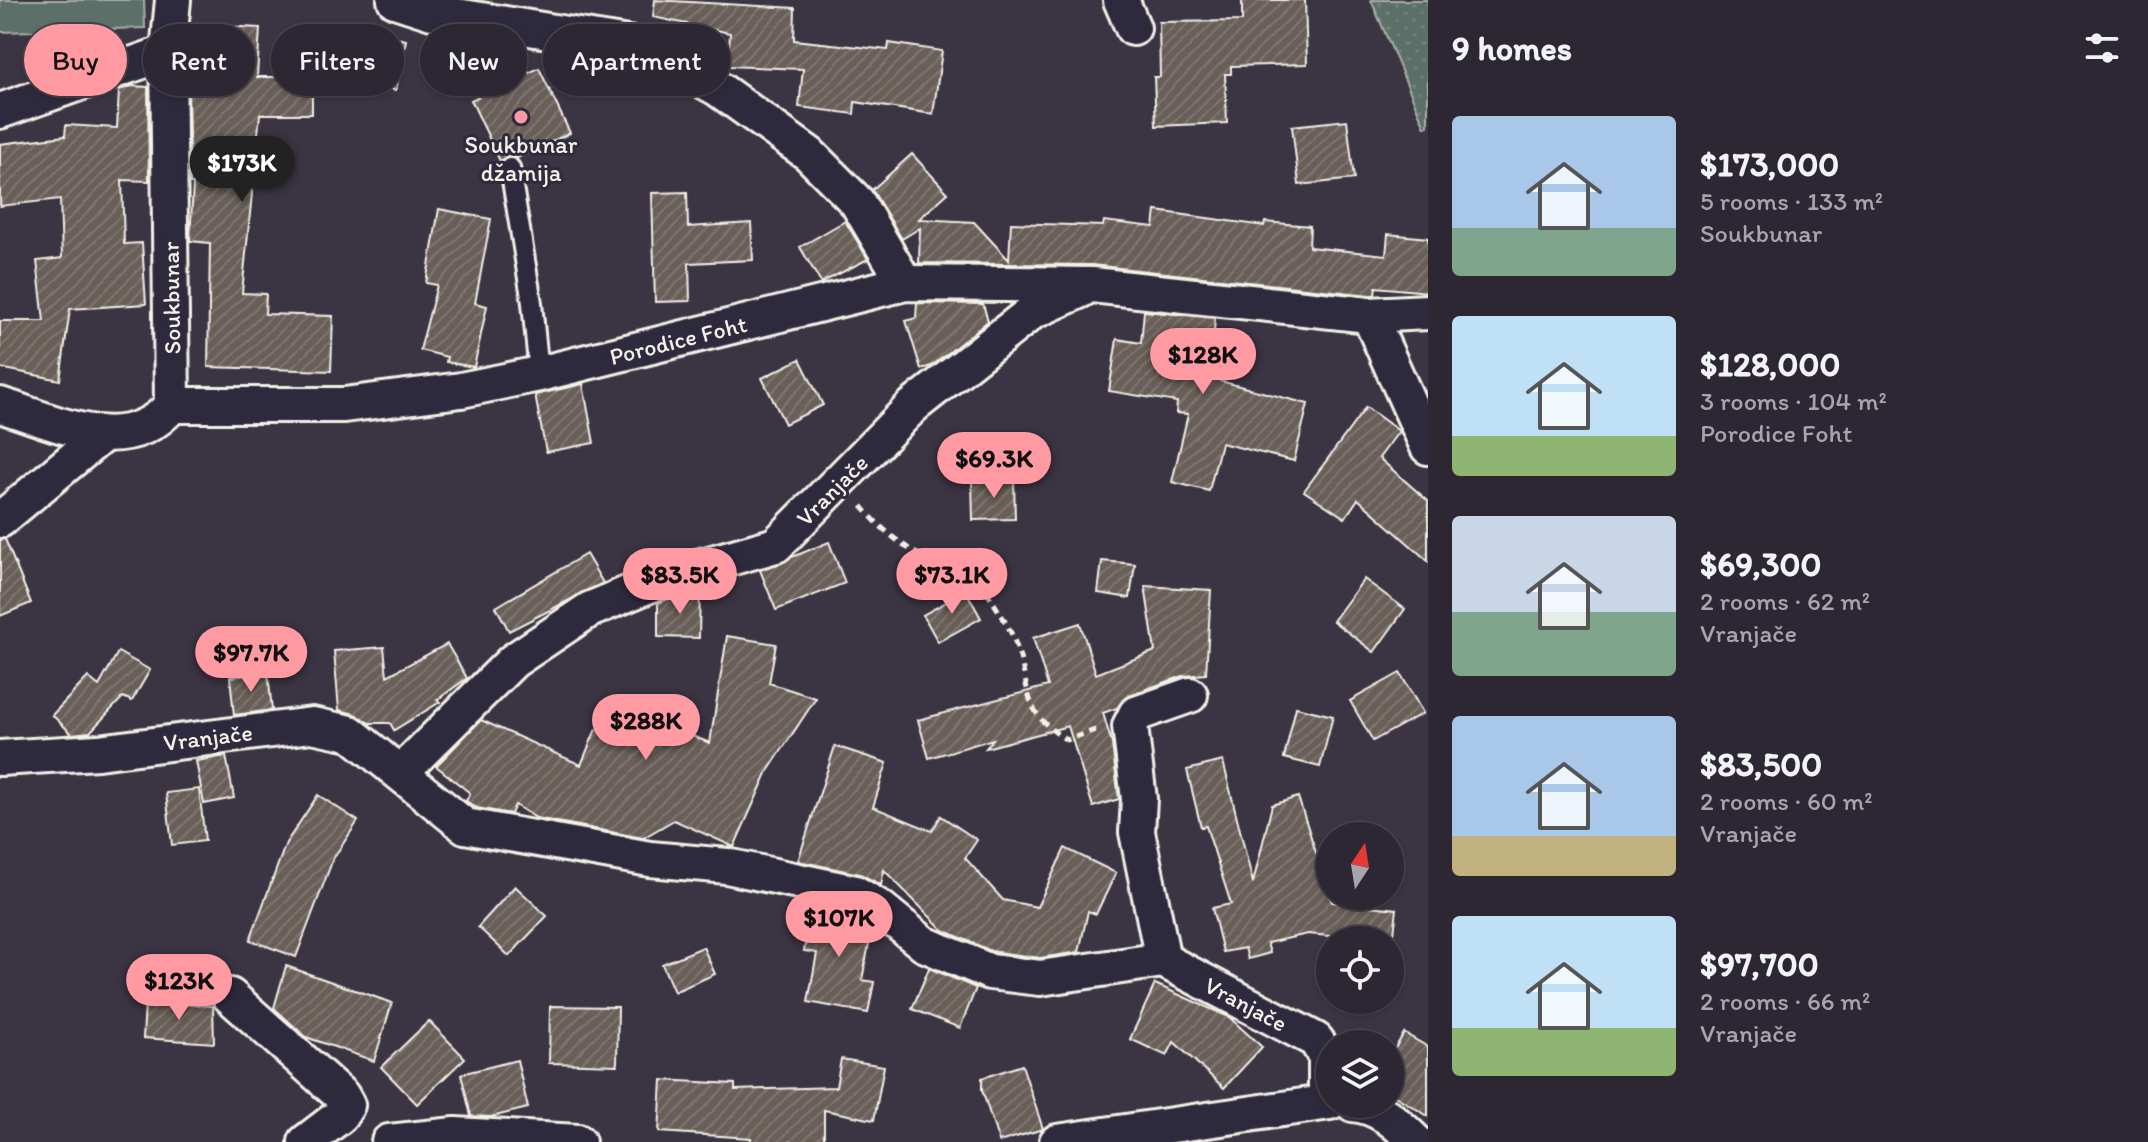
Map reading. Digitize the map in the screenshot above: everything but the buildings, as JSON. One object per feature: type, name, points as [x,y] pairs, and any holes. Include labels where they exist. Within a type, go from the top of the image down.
[{"type":"street","name":"Soukbunar","points":[[171,24],[173,0]]},
{"type":"street","points":[[395,0],[432,12],[640,46],[717,88],[809,154],[857,202],[905,283]]},
{"type":"street","points":[[0,111],[143,61]]},
{"type":"street","name":"Soukbunar","points":[[168,96],[172,405]]},
{"type":"street","name":"Porodice Foht","points":[[172,405],[344,405],[461,390],[539,374],[905,283],[1092,285],[1369,315],[1415,314]]},
{"type":"street","name":"Vranjače","points":[[401,772],[513,661],[589,610],[680,572],[776,545],[913,406],[1032,312],[1092,285]]},
{"type":"street","points":[[1369,315],[1428,447]]},
{"type":"street","points":[[0,405],[101,436],[136,430],[161,419],[172,405]]},
{"type":"street","points":[[0,520],[101,436]]},
{"type":"street","points":[[1163,960],[1137,832],[1139,799],[1130,726],[1136,714],[1190,695]]},
{"type":"street","name":"Vranjače","points":[[0,758],[98,752],[312,725],[350,733],[465,826],[650,859],[727,866],[855,893],[880,908],[924,944],[990,972],[1040,978],[1163,960],[1316,1040]]},
{"type":"street","points":[[230,996],[342,1096],[347,1105],[340,1116],[306,1142]]},
{"type":"street","points":[[1057,1142],[1316,1105]]},
{"type":"street","points":[[1388,1118],[1416,1142]]},
{"type":"street","points":[[389,1142],[455,1135],[578,1142]]},
{"type":"lane","points":[[510,168],[532,303],[539,374]]},
{"type":"path","points":[[810,513],[847,499],[863,507],[873,522],[903,547],[954,574],[982,584],[1016,643],[1031,705],[1045,727],[1067,740],[1096,729],[1111,729]]},
{"type":"green space","points":[[0,0],[144,0],[143,28],[127,28],[127,24],[24,24],[24,31],[0,32]]},
{"type":"green space","points":[[1371,0],[1428,0],[1428,126],[1425,127]]},
{"type":"place","name":"Soukbunar džamija","points":[[521,117]]}]
